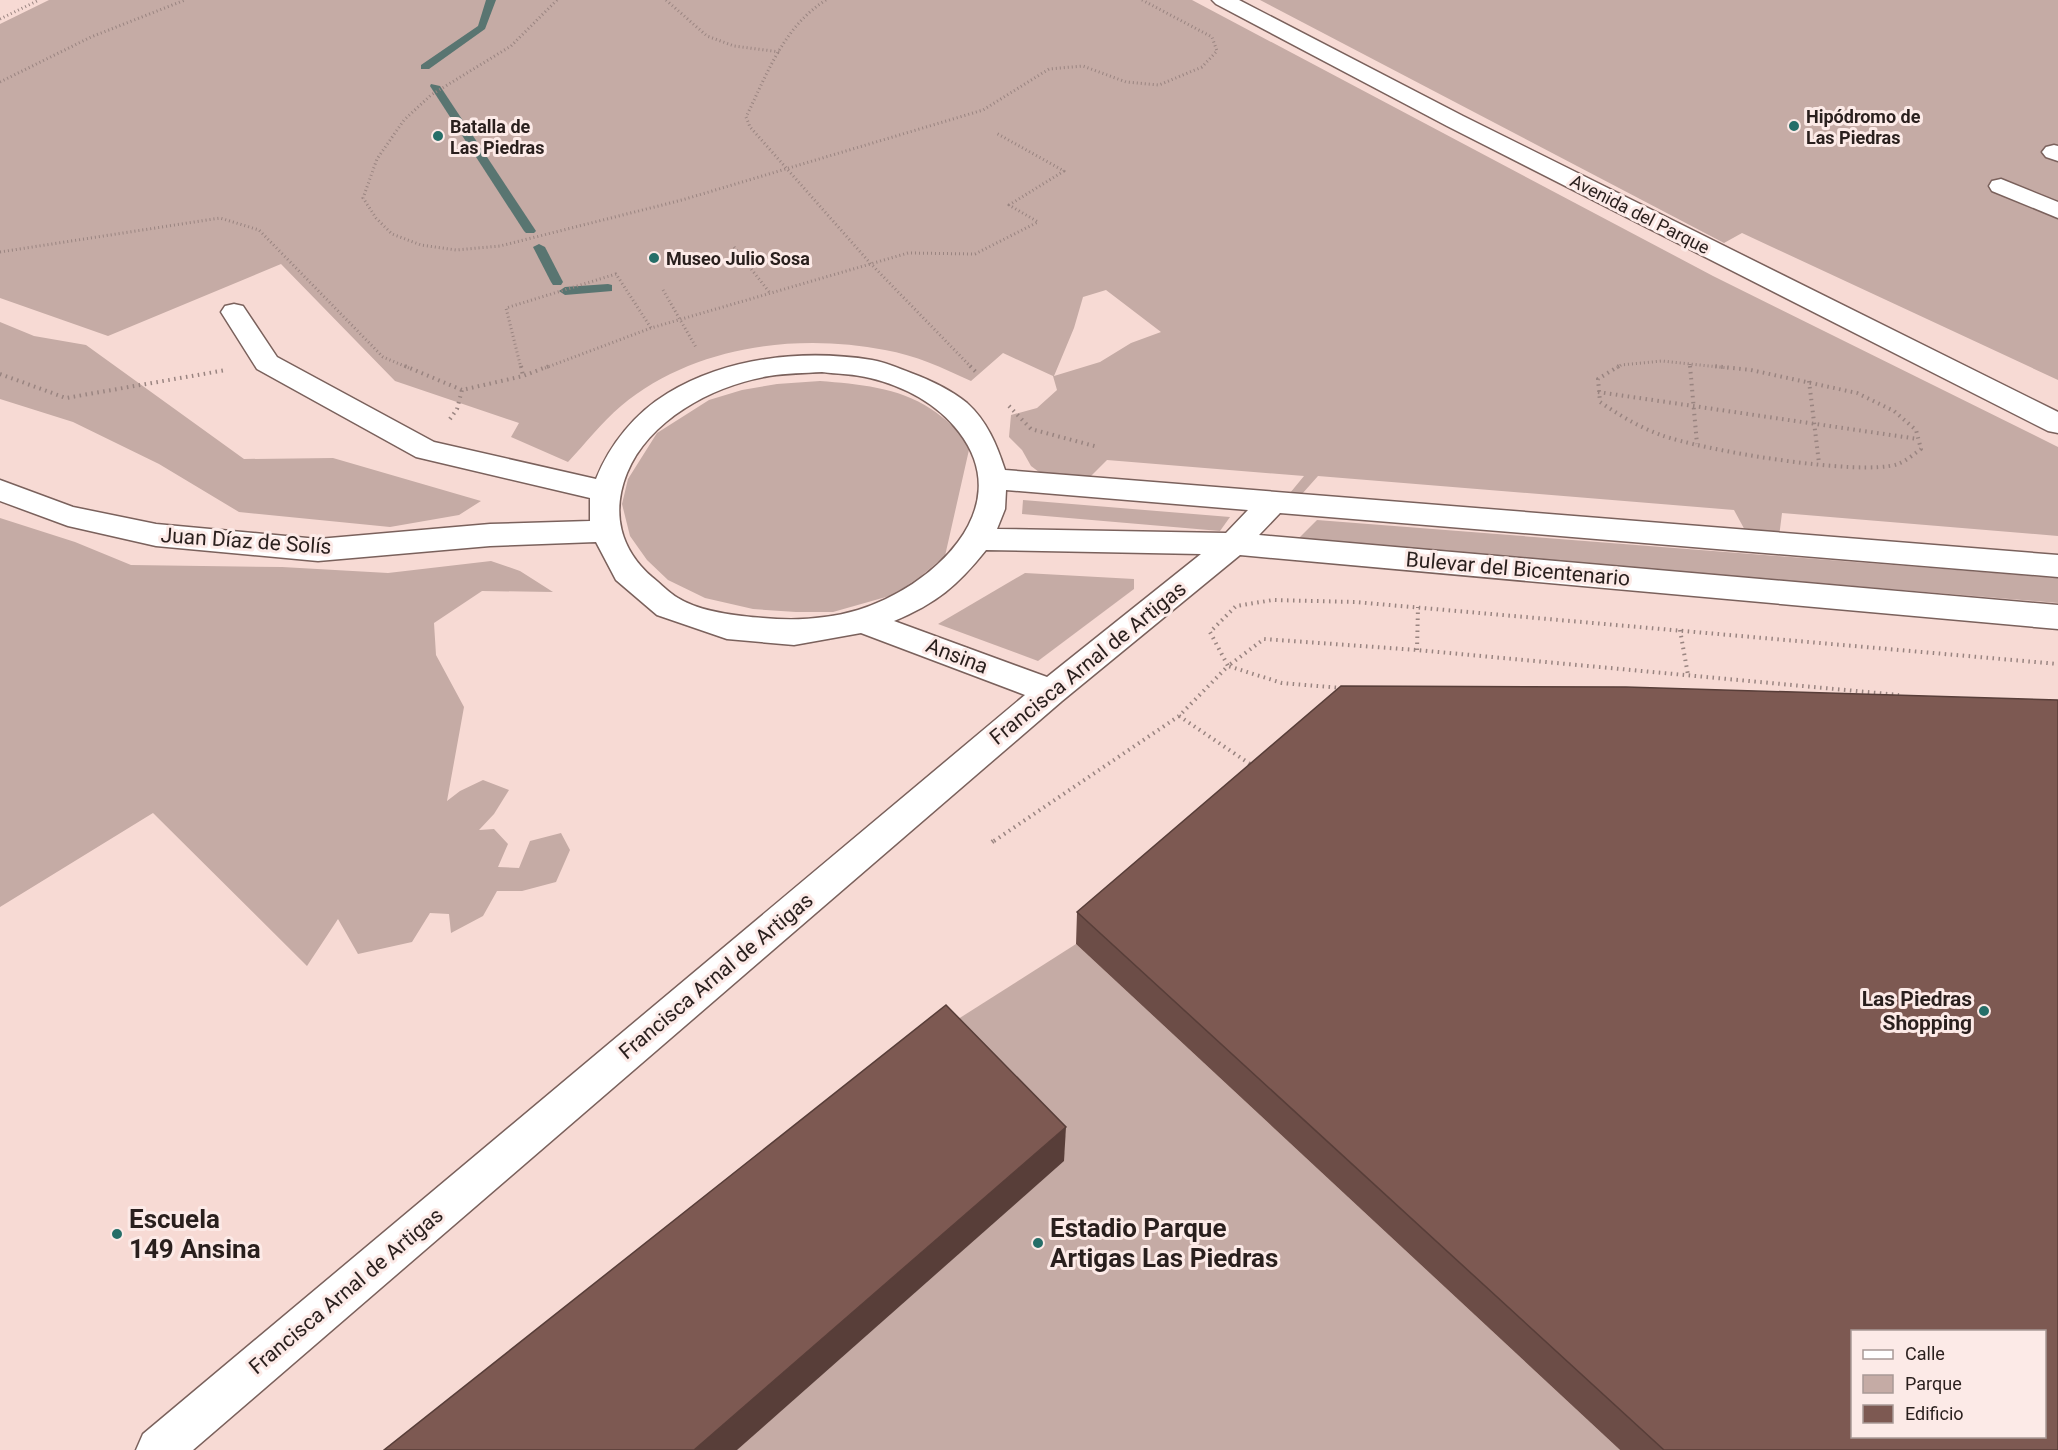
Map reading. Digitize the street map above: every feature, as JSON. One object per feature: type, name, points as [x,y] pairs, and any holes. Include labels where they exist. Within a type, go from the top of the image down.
[{"type":"street","name":"Avenida del Parque","points":[[1223,0],[1455,120],[2058,424]]},
{"type":"street","points":[[2001,186],[2058,211]]},
{"type":"street","points":[[234,312],[267,363],[426,450],[605,490]]},
{"type":"street","points":[[822,363],[873,369],[920,386],[957,410],[982,442],[993,479],[990,509],[978,540],[951,572],[911,601],[862,621],[794,633],[727,627],[668,606],[627,572],[605,531],[605,490],[619,457],[644,426],[677,400],[717,380],[769,367],[822,363]]},
{"type":"street","points":[[993,479],[2058,566]]},
{"type":"street","name":"Juan Díaz de Solís","points":[[0,490],[68,516],[156,535],[318,550],[490,535],[605,531]]},
{"type":"street","name":"Francisca Arnal de Artigas","points":[[159,1450],[1051,692],[1234,544],[1273,502]]},
{"type":"street","name":"Bulevar del Bicentenario","points":[[978,540],[1234,544],[2058,617]]},
{"type":"street","name":"Ansina","points":[[862,621],[1051,692]]},
{"type":"path","points":[[0,19],[39,0]]},
{"type":"path","points":[[0,82],[23,68],[136,18],[185,0]]},
{"type":"path","points":[[557,0],[511,46],[431,95],[404,120],[377,159],[363,198],[376,218],[392,234],[421,245],[456,250],[500,246],[682,201],[983,111],[1049,69],[1083,66],[1126,82],[1159,85],[1202,67],[1217,51],[1212,38],[1142,0]]},
{"type":"path","points":[[666,0],[707,36],[734,46],[780,52]]},
{"type":"path","points":[[826,0],[816,4],[795,25],[746,117],[750,127],[871,264],[983,379]]},
{"type":"path","points":[[0,252],[220,218],[259,230],[383,357],[462,390],[523,376],[651,328],[908,253],[975,254],[1038,222],[1009,205],[1065,171],[996,133]]},
{"type":"path","points":[[734,247],[770,293]]},
{"type":"path","points":[[523,376],[506,308],[616,274],[651,328]]},
{"type":"path","points":[[663,290],[679,320]]},
{"type":"path","points":[[1662,361],[1690,364],[1750,370],[1857,393],[1894,411],[1916,430],[1921,449],[1896,464],[1864,468],[1765,457],[1670,438],[1627,421],[1600,402],[1598,379],[1621,364],[1662,361]]},
{"type":"path","points":[[0,374],[66,398],[267,363]]},
{"type":"path","points":[[1690,364],[1698,444]]},
{"type":"path","points":[[1809,381],[1819,463]]},
{"type":"path","points":[[1598,392],[1918,439]]},
{"type":"path","points":[[1007,404],[1031,429],[1100,448]]},
{"type":"path","points":[[1352,689],[1282,683],[1227,666],[1210,632],[1236,606],[1273,600],[1355,602],[2058,664]]},
{"type":"path","points":[[1417,650],[1418,607]]},
{"type":"path","points":[[1680,630],[1688,675]]},
{"type":"path","points":[[992,842],[1179,716],[1227,666],[1264,639],[1417,650],[1903,696]]},
{"type":"path","points":[[1179,716],[1258,770]]},
{"type":"green space","points":[[49,0],[1192,0],[1713,276],[2058,447],[2058,536],[1782,513],[1779,537],[1747,534],[1734,510],[1318,476],[1302,494],[1290,493],[1304,476],[1107,460],[1090,477],[1039,472],[1031,466],[1022,450],[1009,437],[1011,415],[1037,408],[1057,390],[1053,376],[1003,353],[971,381],[929,362],[896,352],[851,345],[816,343],[781,344],[747,349],[713,357],[680,370],[649,386],[621,406],[568,462],[511,437],[519,423],[395,381],[281,264],[108,336],[0,298],[0,24]],"holes":[[[1106,290],[1161,332],[1131,343],[1100,362],[1054,376],[1074,328],[1083,297]]]},
{"type":"green space","name":"Hipódromo de Las Piedras","points":[[1260,0],[2058,0],[2058,380],[1742,233],[1724,243]]},
{"type":"green space","points":[[0,322],[34,336],[86,345],[244,459],[333,458],[481,501],[459,515],[390,527],[239,512],[159,464],[73,422],[0,399]]},
{"type":"green space","points":[[820,381],[863,385],[905,396],[936,413],[971,441],[945,556],[893,595],[833,612],[753,609],[705,598],[668,580],[647,560],[630,536],[622,504],[628,479],[657,433],[709,400],[742,390],[777,384]]},
{"type":"green space","points":[[1023,500],[1230,517],[1220,531],[1022,514]]},
{"type":"green space","points":[[0,518],[75,542],[131,565],[282,567],[388,573],[491,561],[520,571],[553,592],[482,591],[434,623],[436,655],[464,707],[447,801],[460,791],[483,780],[509,790],[494,814],[479,830],[494,829],[508,844],[498,867],[519,868],[530,841],[561,833],[570,850],[556,882],[522,891],[497,891],[483,916],[451,933],[449,914],[430,913],[412,942],[358,954],[338,919],[307,966],[153,813],[0,907]]},
{"type":"green space","points":[[1317,520],[2058,578],[2058,603],[1297,540]]},
{"type":"green space","points":[[1025,573],[1134,579],[1134,589],[1038,661],[938,624]]},
{"type":"green space","name":"Estadio Parque Artigas Las Piedras","points":[[1076,944],[1620,1450],[425,1450],[933,1035]]},
{"type":"building","points":[[1341,686],[1626,687],[2058,700],[2058,1450],[1664,1450],[1077,912]]},
{"type":"building","points":[[946,1005],[1066,1127],[694,1450],[384,1450]]},
{"type":"waterway","points":[[425,67],[482,27],[491,0]]},
{"type":"waterway","points":[[435,86],[530,231]]},
{"type":"waterway","points":[[539,247],[557,282]]},
{"type":"waterway","points":[[565,291],[608,288]]},
{"type":"place","name":"Hipódromo de Las Piedras","points":[[1794,126]]},
{"type":"place","name":"Batalla de Las Piedras","points":[[438,136]]},
{"type":"place","name":"Museo Julio Sosa","points":[[654,258]]},
{"type":"place","name":"Las Piedras Shopping","points":[[1984,1011]]},
{"type":"place","name":"Escuela 149 Ansina","points":[[117,1234]]},
{"type":"place","name":"Estadio Parque Artigas Las Piedras","points":[[1038,1243]]}]
